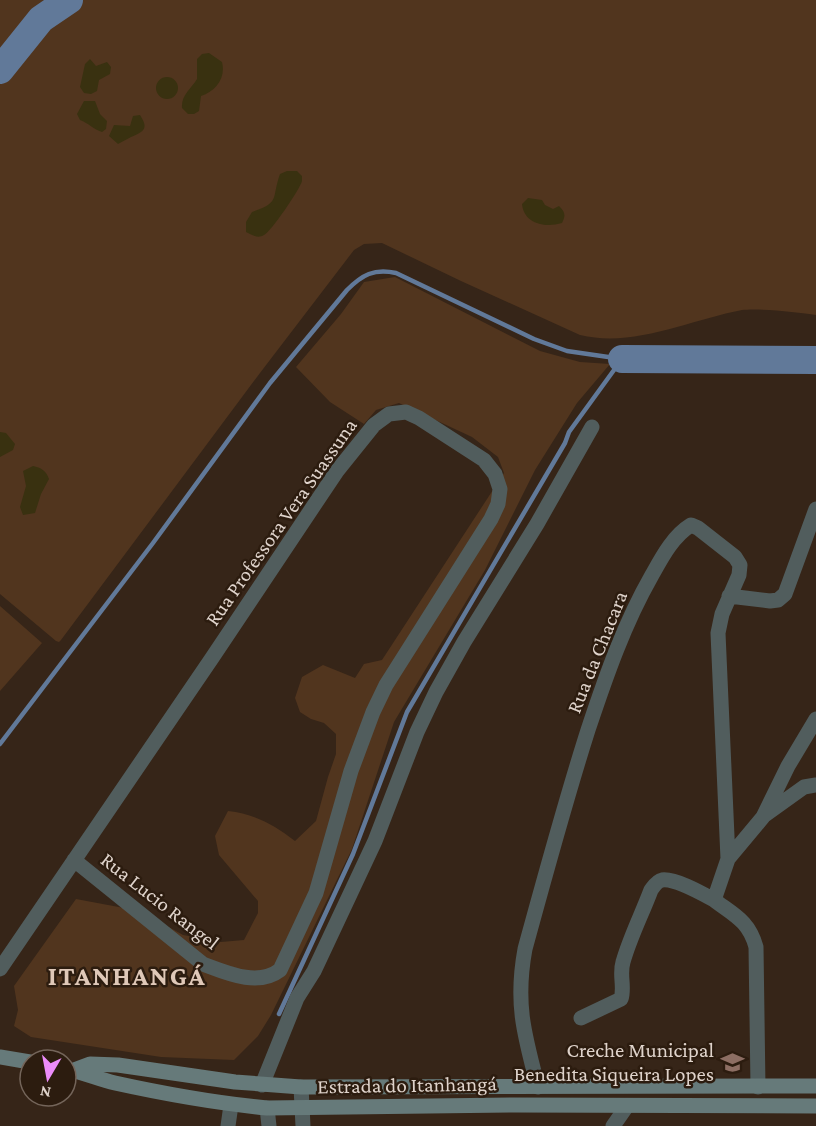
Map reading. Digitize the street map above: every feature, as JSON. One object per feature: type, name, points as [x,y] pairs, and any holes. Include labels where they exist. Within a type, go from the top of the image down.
[{"type":"main road","points":[[0,1057],[18,1060]]},
{"type":"main road","name":"Estrada do Itanhangá","points":[[78,1068],[90,1064],[118,1065],[262,1085],[302,1087],[816,1086]]},
{"type":"main road","name":"Estrada do Itanhangá","points":[[78,1072],[116,1083],[231,1105],[267,1108],[512,1105],[816,1106]]},
{"type":"street","name":"Rua Professora Vera Suassuna","points":[[0,969],[354,449],[374,425],[389,414],[406,412],[484,460],[495,474],[500,489],[498,504],[491,519],[386,685],[373,712],[351,771],[316,893],[280,970],[271,977],[258,979]]},
{"type":"street","points":[[262,1085],[297,998],[314,971],[375,841],[417,732],[436,692],[537,524],[592,427]]},
{"type":"street","points":[[729,596],[770,601],[778,600],[785,594],[816,509]]},
{"type":"street","name":"Rua da Chacara","points":[[538,1087],[524,1034],[520,1004],[520,974],[525,948],[574,773],[621,637],[637,602],[665,553],[683,530],[691,525],[735,557],[740,565],[739,575],[722,614],[718,633],[728,859],[714,900]]},
{"type":"street","points":[[728,859],[763,817],[788,766],[816,719]]},
{"type":"street","points":[[763,817],[804,787],[816,785]]},
{"type":"street","name":"Rua Lucio Rangel","points":[[74,860],[203,964],[228,974],[258,979]]},
{"type":"street","points":[[581,1018],[621,999],[623,992],[620,977],[623,962],[651,890],[661,880],[672,881],[714,900],[743,922],[752,933],[756,947],[758,1087]]},
{"type":"street","points":[[302,1087],[303,1126]]},
{"type":"street","points":[[228,1126],[231,1105]]},
{"type":"street","points":[[613,1126],[627,1106]]},
{"type":"street","points":[[267,1108],[269,1126]]},
{"type":"shaded area","points":[[0,0],[816,0],[816,315],[742,310],[641,335],[600,338],[580,335],[382,243],[364,244],[354,250],[61,640],[56,641],[0,594]]},
{"type":"shaded area","points":[[395,277],[540,351],[580,362],[610,364],[577,403],[535,470],[485,570],[394,722],[352,849],[271,1015],[258,1036],[234,1060],[161,1057],[31,1037],[14,1026],[18,1010],[14,986],[76,899],[140,911],[183,935],[221,942],[244,940],[258,913],[258,901],[219,855],[215,836],[228,811],[264,821],[295,841],[316,821],[336,754],[336,734],[324,723],[300,712],[295,698],[302,677],[323,665],[355,678],[364,664],[382,660],[504,473],[498,457],[472,437],[399,403],[376,410],[364,424],[330,402],[296,367],[341,314],[364,282]]},
{"type":"shaded area","points":[[0,606],[42,643],[0,691]]},
{"type":"sand","points":[[209,53],[222,62],[223,73],[219,83],[211,91],[201,96],[199,111],[188,114],[182,108],[183,99],[197,79],[197,59],[202,54]]},
{"type":"sand","points":[[90,59],[96,66],[107,62],[111,67],[110,74],[99,80],[97,91],[91,94],[84,93],[80,87],[85,64]]},
{"type":"sand","points":[[167,77],[177,84],[178,88],[171,98],[167,99],[157,92],[156,88],[163,78]]},
{"type":"sand","points":[[84,101],[95,101],[100,114],[107,121],[106,129],[102,132],[80,120],[77,114]]},
{"type":"sand","points":[[140,115],[145,127],[139,133],[118,144],[109,136],[114,125],[130,126],[133,116]]},
{"type":"sand","points":[[297,171],[302,176],[302,181],[285,210],[264,235],[257,237],[246,232],[246,222],[252,212],[261,209],[274,199],[280,174]]},
{"type":"sand","points":[[528,198],[542,200],[545,205],[553,209],[559,206],[564,214],[562,223],[549,225],[531,220],[522,204]]},
{"type":"sand","points":[[0,432],[6,433],[15,444],[13,450],[0,457]]},
{"type":"sand","points":[[33,466],[43,470],[49,479],[35,513],[23,515],[20,507],[26,486],[23,471]]},
{"type":"waterway","points":[[0,70],[41,19],[69,0]]},
{"type":"waterway","points":[[0,744],[153,543],[270,383],[347,290],[358,280],[375,272],[396,273],[534,339],[567,351],[622,359],[569,432],[565,443],[407,712],[353,854],[279,1014]]},
{"type":"waterway","points":[[622,359],[816,360]]},
{"type":"place","name":"Creche Municipal Benedita Siqueira Lopes","points":[[732,1062]]},
{"type":"district","name":"ITANHANGÁ","points":[[127,976]]}]
